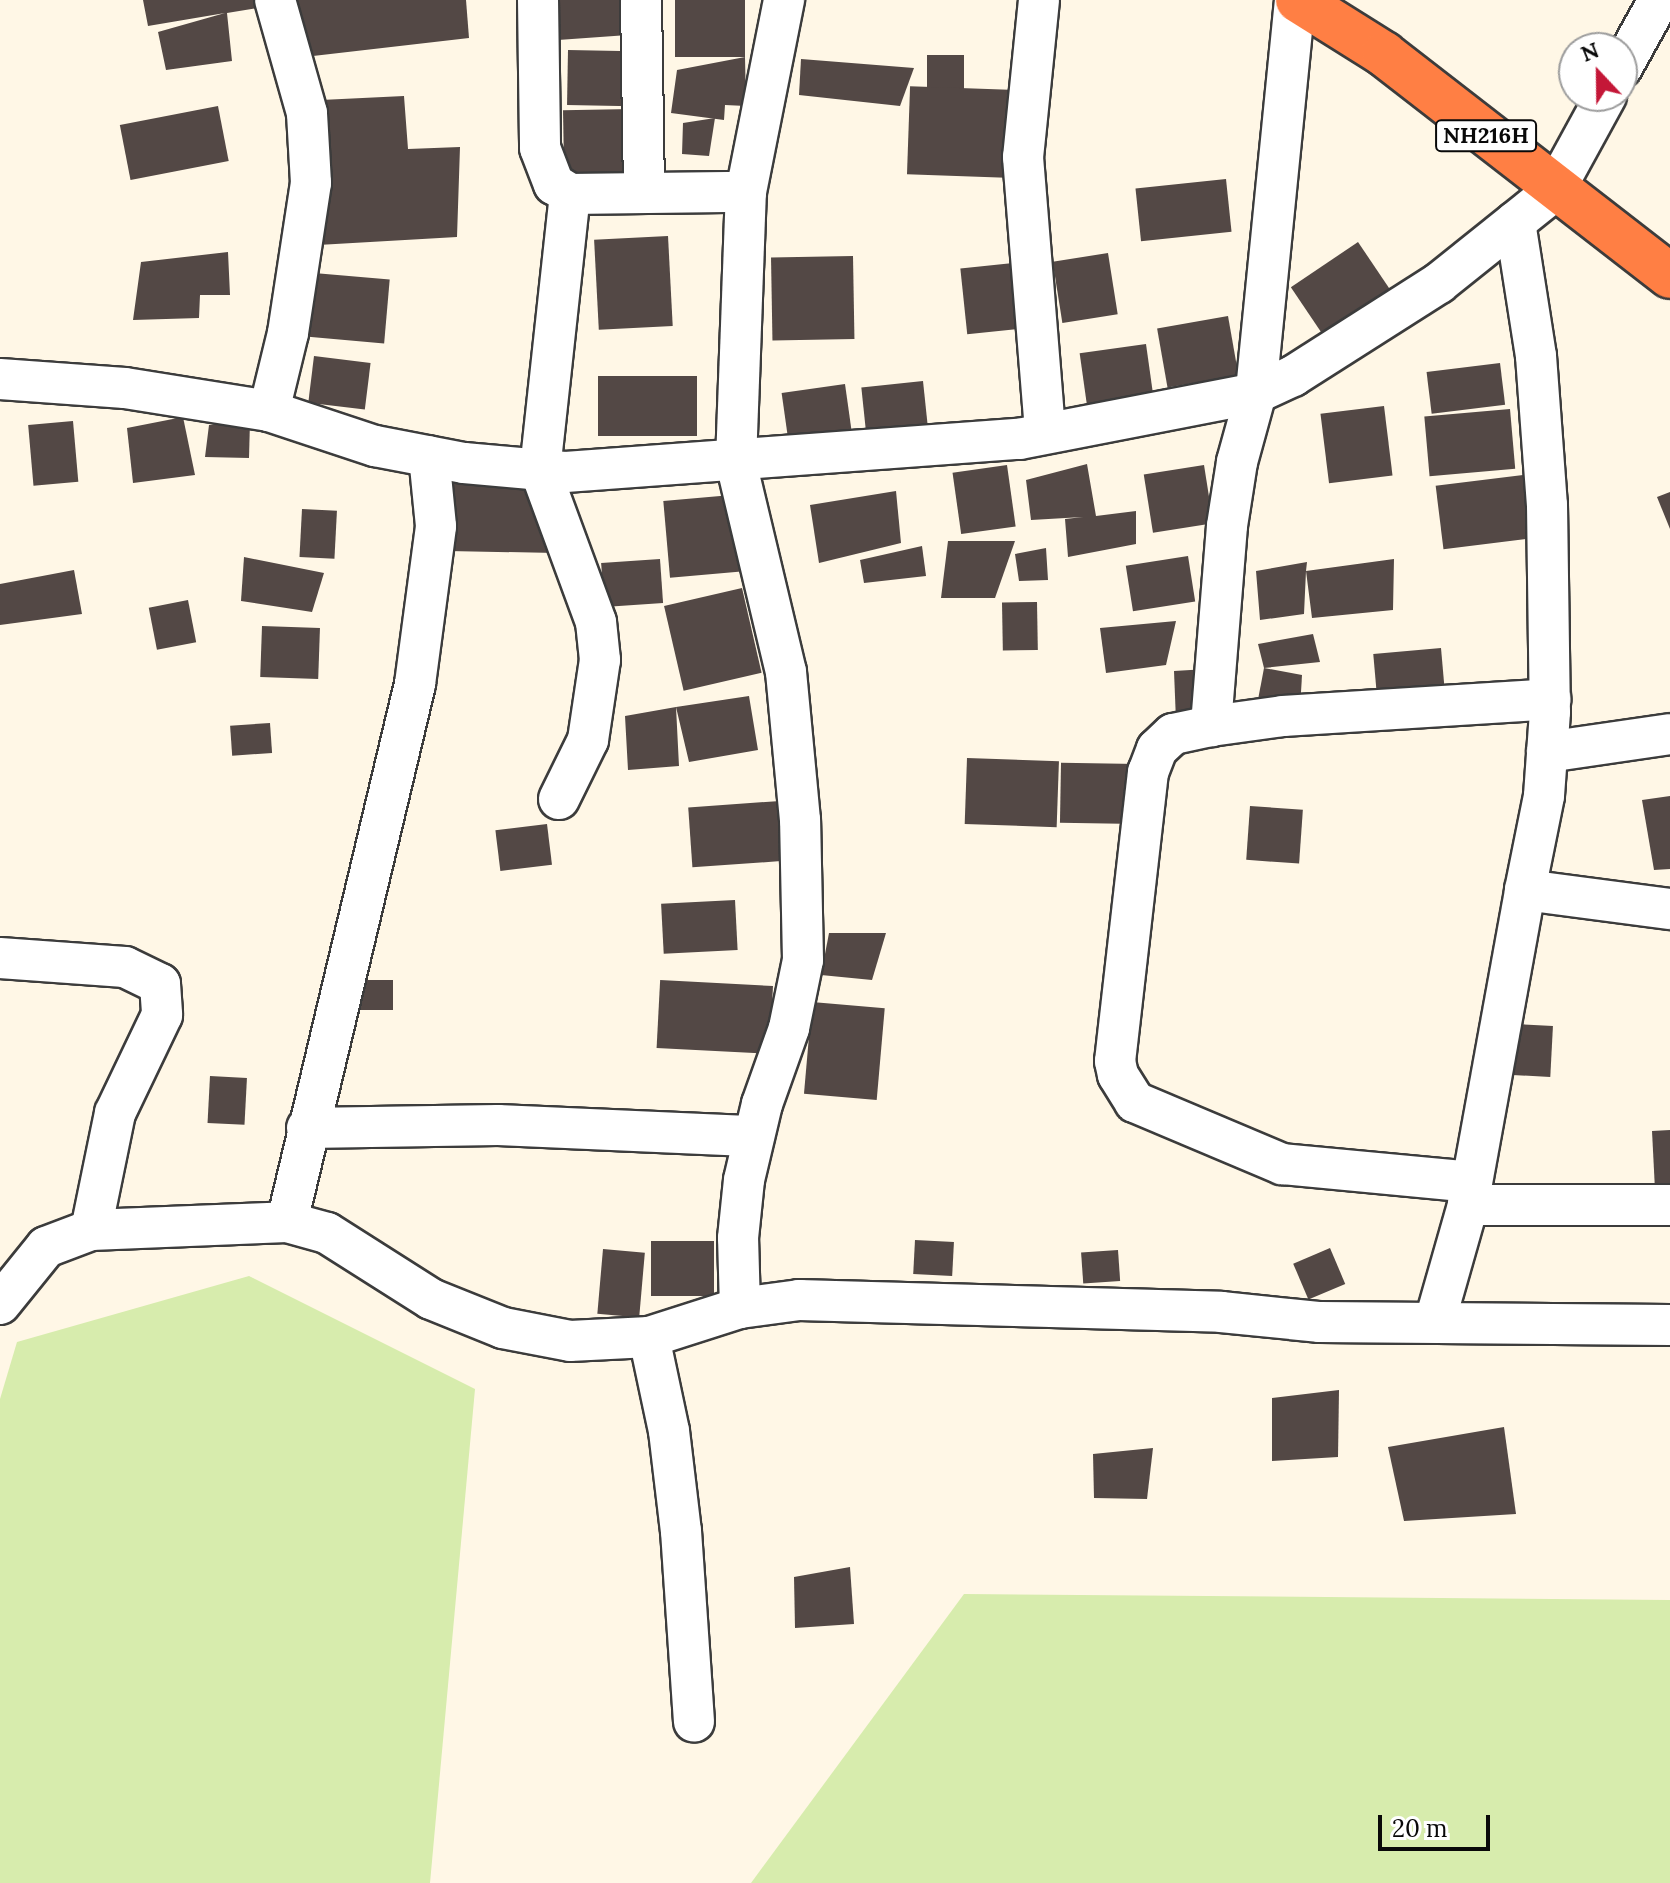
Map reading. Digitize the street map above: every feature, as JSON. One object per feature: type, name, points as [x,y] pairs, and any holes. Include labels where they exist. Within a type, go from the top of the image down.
[{"type":"highway","name":"NH216H","points":[[1296,0],[1384,54],[1554,191],[1670,276]]},
{"type":"street","points":[[269,411],[288,333],[311,183],[307,113],[275,0]]},
{"type":"street","points":[[538,0],[542,157],[554,184],[570,194],[746,192]]},
{"type":"street","points":[[641,0],[644,192]]},
{"type":"street","points":[[740,1308],[738,1238],[754,1136],[789,1028],[803,960],[805,903],[786,672],[736,462],[746,192],[784,0]]},
{"type":"street","points":[[1039,0],[1023,157],[1045,433]]},
{"type":"street","points":[[1211,726],[1227,526],[1237,462],[1256,393],[1296,0]]},
{"type":"street","points":[[1643,48],[1659,0]]},
{"type":"street","points":[[0,379],[125,388],[269,411],[375,446],[540,470],[736,462],[1045,433],[1256,393],[1365,333],[1554,191],[1597,112]]},
{"type":"street","points":[[559,799],[588,740],[600,660],[596,622],[540,470],[570,194]]},
{"type":"street","points":[[1435,1321],[1470,1194],[1547,752],[1550,699],[1546,490],[1536,356],[1515,222]]},
{"type":"street","points":[[287,1222],[307,1128],[382,838],[415,684],[436,526],[429,456]]},
{"type":"street","points":[[1550,699],[1283,716],[1173,734],[1157,749],[1148,772],[1115,1061],[1118,1075],[1135,1102],[1282,1164],[1470,1194],[1670,1205]]},
{"type":"street","points":[[1547,752],[1670,734]]},
{"type":"street","points":[[1525,890],[1670,909]]},
{"type":"street","points":[[0,958],[125,967],[160,984],[162,1015],[115,1113],[91,1230]]},
{"type":"street","points":[[307,1128],[498,1125],[754,1136]]},
{"type":"street","points":[[0,1304],[46,1247],[91,1230],[287,1222],[327,1233],[431,1299],[503,1328],[570,1341],[649,1337],[740,1308],[799,1300],[1221,1312],[1320,1322],[1670,1325]]},
{"type":"street","points":[[649,1337],[677,1502],[694,1722]]},
{"type":"green space","points":[[249,1276],[475,1389],[430,1883],[0,1883],[0,1399],[17,1342]]},
{"type":"green space","points":[[964,1594],[1670,1600],[1670,1883],[751,1883]]},
{"type":"building","points":[[143,0],[256,0],[257,8],[227,13],[232,61],[166,70],[158,32],[225,13],[148,26]]},
{"type":"building","points":[[296,0],[466,0],[469,38],[313,56]]},
{"type":"building","points":[[557,0],[624,0],[628,35],[558,40]]},
{"type":"building","points":[[675,0],[745,0],[745,57],[675,57]]},
{"type":"building","points":[[568,50],[633,51],[632,106],[567,105]]},
{"type":"building","points":[[927,55],[964,55],[964,89],[927,89]]},
{"type":"building","points":[[745,57],[746,106],[725,105],[724,120],[671,113],[677,70]]},
{"type":"building","points":[[801,59],[914,68],[900,106],[799,95]]},
{"type":"building","points":[[910,86],[1016,90],[1013,178],[907,174]]},
{"type":"building","points":[[404,96],[408,149],[460,147],[457,237],[318,245],[321,100]]},
{"type":"building","points":[[218,106],[229,161],[131,180],[120,125]]},
{"type":"building","points":[[632,109],[633,177],[564,178],[563,110]]},
{"type":"building","points":[[715,118],[709,156],[682,154],[683,123]]},
{"type":"building","points":[[1226,179],[1232,232],[1141,241],[1135,189]]},
{"type":"building","points":[[668,236],[673,326],[599,330],[594,240]]},
{"type":"building","points":[[1358,242],[1393,294],[1326,340],[1291,287]]},
{"type":"building","points":[[228,252],[230,295],[200,295],[199,318],[133,320],[141,262]]},
{"type":"building","points":[[1108,253],[1118,314],[1062,323],[1053,262]]},
{"type":"building","points":[[853,256],[854,339],[772,340],[771,257]]},
{"type":"building","points":[[1023,262],[1030,328],[967,334],[960,269]]},
{"type":"building","points":[[314,273],[390,280],[384,343],[308,337]]},
{"type":"building","points":[[1228,316],[1238,375],[1168,388],[1157,329]]},
{"type":"building","points":[[1146,344],[1154,398],[1087,408],[1080,353]]},
{"type":"building","points":[[314,356],[371,363],[365,410],[308,403]]},
{"type":"building","points":[[1500,363],[1505,405],[1432,414],[1427,372]]},
{"type":"building","points":[[598,376],[697,376],[697,436],[598,436]]},
{"type":"building","points":[[923,381],[928,426],[866,432],[861,387]]},
{"type":"building","points":[[845,384],[853,438],[789,447],[782,393]]},
{"type":"building","points":[[1384,406],[1393,475],[1329,483],[1320,414]]},
{"type":"building","points":[[1510,409],[1515,469],[1430,476],[1424,416]]},
{"type":"building","points":[[183,417],[195,475],[133,483],[127,428]]},
{"type":"building","points":[[73,421],[78,482],[33,486],[28,425]]},
{"type":"building","points":[[250,421],[249,458],[205,457],[209,425]]},
{"type":"building","points":[[1087,464],[1096,516],[1136,511],[1136,544],[1068,557],[1065,519],[1083,517],[1031,520],[1026,480]]},
{"type":"building","points":[[1007,465],[1016,526],[961,534],[953,473]]},
{"type":"building","points":[[1204,465],[1213,523],[1153,533],[1144,475]]},
{"type":"building","points":[[1523,475],[1531,539],[1443,549],[1436,486]]},
{"type":"building","points":[[441,483],[546,486],[556,553],[448,551]]},
{"type":"building","points":[[896,491],[901,543],[819,563],[810,505]]},
{"type":"building","points":[[1670,492],[1670,529],[1657,497]]},
{"type":"building","points":[[743,494],[750,571],[670,578],[663,501]]},
{"type":"building","points":[[302,509],[337,511],[334,559],[299,557]]},
{"type":"building","points":[[948,541],[1015,541],[995,598],[941,598]]},
{"type":"building","points":[[922,546],[926,576],[864,583],[860,560]]},
{"type":"building","points":[[1046,548],[1048,580],[1019,581],[1015,554]]},
{"type":"building","points":[[1188,556],[1195,601],[1133,611],[1126,566]]},
{"type":"building","points":[[244,557],[324,573],[312,612],[241,601]]},
{"type":"building","points":[[660,559],[663,603],[604,607],[601,563]]},
{"type":"building","points":[[1394,559],[1393,610],[1312,618],[1306,571]]},
{"type":"building","points":[[1307,562],[1304,614],[1260,620],[1256,571]]},
{"type":"building","points":[[74,570],[82,614],[0,625],[0,584]]},
{"type":"building","points":[[742,588],[762,673],[684,691],[664,606]]},
{"type":"building","points":[[188,600],[196,642],[157,650],[149,608]]},
{"type":"building","points":[[1037,602],[1038,650],[1003,651],[1002,603]]},
{"type":"building","points":[[1176,621],[1166,665],[1106,673],[1100,628]]},
{"type":"building","points":[[262,626],[320,628],[318,679],[260,677]]},
{"type":"building","points":[[1313,634],[1320,662],[1264,668],[1258,644]]},
{"type":"building","points":[[1441,648],[1445,693],[1377,699],[1373,654]]},
{"type":"building","points":[[1264,668],[1302,675],[1300,710],[1257,705]]},
{"type":"building","points":[[1207,669],[1204,716],[1176,721],[1174,671]]},
{"type":"building","points":[[749,696],[758,750],[689,762],[676,707]]},
{"type":"building","points":[[676,707],[679,766],[628,770],[625,716]]},
{"type":"building","points":[[270,723],[272,753],[232,756],[230,726]]},
{"type":"building","points":[[967,758],[1059,761],[1057,827],[965,824]]},
{"type":"building","points":[[1061,763],[1138,764],[1137,824],[1060,823]]},
{"type":"building","points":[[1670,796],[1670,869],[1654,870],[1642,800]]},
{"type":"building","points":[[780,801],[784,861],[692,867],[688,807]]},
{"type":"building","points":[[1250,806],[1303,810],[1299,864],[1246,860]]},
{"type":"building","points":[[547,824],[552,865],[500,871],[495,830]]},
{"type":"building","points":[[735,900],[738,950],[664,954],[661,904]]},
{"type":"building","points":[[829,933],[886,933],[872,980],[821,975]]},
{"type":"building","points":[[357,980],[393,980],[393,1010],[357,1010]]},
{"type":"building","points":[[660,980],[773,986],[769,1054],[657,1048]]},
{"type":"building","points":[[812,1002],[885,1008],[877,1100],[804,1094]]},
{"type":"building","points":[[1515,1024],[1553,1026],[1550,1077],[1512,1075]]},
{"type":"building","points":[[210,1076],[247,1078],[244,1125],[208,1123]]},
{"type":"building","points":[[1670,1130],[1670,1189],[1655,1190],[1652,1131]]},
{"type":"building","points":[[915,1240],[954,1242],[952,1276],[913,1274]]},
{"type":"building","points":[[651,1241],[714,1241],[714,1296],[651,1296]]},
{"type":"building","points":[[1330,1248],[1345,1284],[1308,1300],[1293,1264]]},
{"type":"building","points":[[603,1249],[645,1253],[639,1317],[597,1314]]},
{"type":"building","points":[[1118,1250],[1120,1281],[1083,1284],[1081,1253]]},
{"type":"building","points":[[1339,1390],[1338,1457],[1272,1461],[1272,1398]]},
{"type":"building","points":[[1504,1427],[1516,1514],[1404,1521],[1388,1447]]},
{"type":"building","points":[[1153,1448],[1147,1499],[1094,1498],[1093,1454]]},
{"type":"building","points":[[850,1567],[854,1624],[795,1628],[794,1577]]}]
